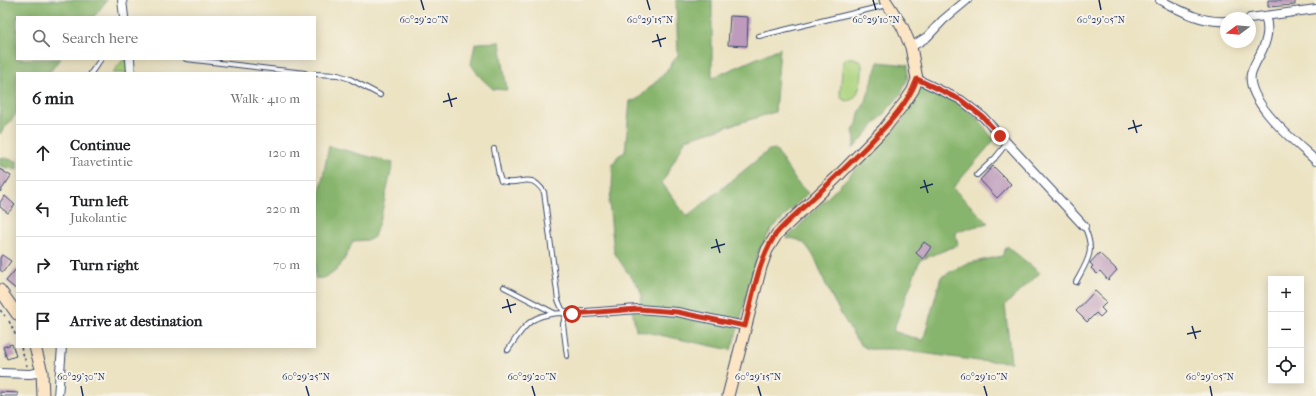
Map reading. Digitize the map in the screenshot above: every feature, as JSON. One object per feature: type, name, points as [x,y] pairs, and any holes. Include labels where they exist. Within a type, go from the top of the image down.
[{"type":"street","points":[[122,0],[124,16]]},
{"type":"street","points":[[911,47],[927,37],[943,20],[967,0]]},
{"type":"street","points":[[1160,0],[1193,16],[1207,20],[1220,21]]},
{"type":"street","points":[[728,396],[761,266],[767,250],[777,234],[836,178],[884,129],[913,90],[917,79],[911,47],[902,26],[887,2]]},
{"type":"street","points":[[1256,17],[1316,10]]},
{"type":"street","points":[[1265,16],[1268,23],[1267,34],[1264,46],[1251,74],[1252,85],[1259,102],[1272,119],[1316,161]]},
{"type":"street","points":[[130,60],[131,72]]},
{"type":"street","points":[[917,79],[961,100],[983,117],[1084,226]]},
{"type":"street","points":[[0,290],[16,313]]},
{"type":"street","points":[[566,313],[572,314],[638,309],[677,312],[745,326]]},
{"type":"street","points":[[35,348],[42,372],[43,396]]},
{"type":"street","points":[[58,396],[62,348]]},
{"type":"street","points":[[0,373],[30,374],[42,372]]},
{"type":"lane","points":[[759,36],[887,2]]},
{"type":"lane","points":[[92,72],[100,60]]},
{"type":"lane","points":[[194,60],[296,72]]},
{"type":"lane","points":[[316,74],[338,75],[350,78],[380,95]]},
{"type":"lane","points":[[977,175],[995,158],[1006,143]]},
{"type":"lane","points":[[494,149],[498,175],[501,181],[508,183],[534,180],[544,192],[558,300],[562,309],[566,313]]},
{"type":"lane","points":[[1076,282],[1091,251],[1090,237],[1084,226]]},
{"type":"lane","points":[[504,287],[554,313]]},
{"type":"lane","points":[[508,350],[520,333],[533,319],[554,313],[566,313]]},
{"type":"lane","points":[[566,313],[563,324],[568,356]]},
{"type":"path","points":[[0,310],[11,324],[16,336]]},
{"type":"green space","points":[[0,0],[107,0],[95,16],[16,16],[16,60],[59,60],[50,72],[16,72],[16,114],[0,134]]},
{"type":"green space","points":[[676,0],[712,0],[712,78],[780,48],[775,112],[686,139],[662,183],[687,217],[769,150],[775,149],[796,181],[808,193],[771,230],[758,252],[731,350],[636,330],[631,304],[640,303],[642,296],[639,287],[614,252],[609,202],[612,188],[613,164],[618,156],[625,152],[630,101],[636,100],[663,75],[678,55]]},
{"type":"green space","points":[[500,42],[507,90],[493,89],[479,76],[471,64],[475,44]]},
{"type":"green space","points":[[848,58],[854,58],[861,61],[862,70],[860,86],[856,96],[847,101],[842,99],[840,93],[843,61]]},
{"type":"green space","points":[[123,60],[127,60],[128,72],[113,72]]},
{"type":"green space","points":[[878,62],[908,65],[907,80],[901,94],[853,149],[855,140],[853,131],[857,124],[859,113],[866,101]]},
{"type":"green space","points":[[921,85],[959,103],[979,120],[994,140],[953,188],[988,223],[955,232],[958,245],[920,260],[893,331],[923,341],[941,277],[965,264],[1002,256],[1007,246],[1040,273],[1005,305],[1011,362],[979,361],[894,349],[868,349],[861,345],[856,339],[837,307],[811,252],[804,243],[798,240],[786,239],[902,121]]},
{"type":"green space","points":[[329,146],[393,163],[381,216],[374,237],[369,240],[353,241],[339,267],[329,276],[322,278],[316,278],[316,211]]},
{"type":"green space","points":[[0,157],[16,161],[16,170],[0,166]]},
{"type":"building","points":[[1268,0],[1295,0],[1295,5],[1268,7]]},
{"type":"building","points":[[730,16],[748,17],[747,46],[728,45]]},
{"type":"building","points":[[993,166],[1011,184],[997,198],[980,180]]},
{"type":"building","points":[[0,169],[11,176],[0,192]]},
{"type":"building","points":[[5,196],[15,205],[8,213],[0,207],[0,202]]},
{"type":"building","points":[[924,242],[931,247],[923,259],[916,253]]},
{"type":"building","points":[[1099,253],[1117,270],[1108,280],[1100,271],[1097,274],[1091,268],[1093,266],[1090,263]]},
{"type":"building","points":[[2,255],[11,261],[3,272],[0,270],[0,258]]},
{"type":"building","points":[[16,269],[16,289],[6,281]]},
{"type":"building","points":[[1095,291],[1107,302],[1101,308],[1105,312],[1100,317],[1096,313],[1087,322],[1076,311]]},
{"type":"building","points":[[12,344],[16,356],[7,359],[3,347]]},
{"type":"building","points":[[0,392],[18,393],[18,396],[0,396]]},
{"type":"route","points":[[572,314],[638,309],[677,312],[745,326],[761,266],[767,250],[777,234],[793,217],[836,178],[884,129],[913,90],[917,79],[961,100],[983,117],[1000,136]]}]
